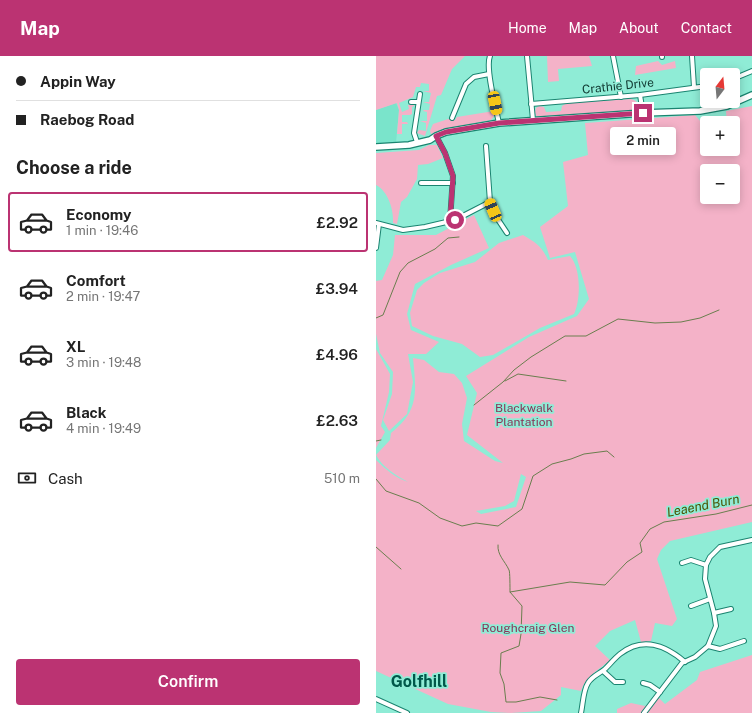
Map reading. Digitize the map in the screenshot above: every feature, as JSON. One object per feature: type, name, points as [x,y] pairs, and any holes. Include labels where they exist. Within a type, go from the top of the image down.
[{"type":"main road","points":[[376,147],[409,145],[430,140],[446,132],[499,123],[706,110],[727,106],[752,96]]},
{"type":"street","points":[[490,56],[488,61],[489,74],[499,123]]},
{"type":"street","points":[[527,56],[532,120]]},
{"type":"street","points":[[613,56],[621,97]]},
{"type":"street","points":[[692,56],[694,87]]},
{"type":"street","points":[[740,77],[752,71]]},
{"type":"street","points":[[452,118],[466,84],[474,77],[489,74]]},
{"type":"street","name":"Crathie Drive","points":[[531,104],[621,97],[700,87]]},
{"type":"street","points":[[417,142],[414,134],[420,94]]},
{"type":"street","points":[[640,95],[643,113]]},
{"type":"street","points":[[411,102],[418,102]]},
{"type":"street","points":[[436,136],[451,167],[453,183],[450,221]]},
{"type":"street","points":[[486,146],[490,202],[497,218],[507,233]]},
{"type":"street","points":[[421,183],[453,183]]},
{"type":"street","points":[[376,248],[377,224],[402,230],[425,227],[455,220],[490,202]]},
{"type":"street","points":[[644,713],[682,663],[695,657],[708,646],[716,626],[705,579],[706,565],[710,557],[720,547],[752,540]]},
{"type":"street","points":[[682,563],[691,560],[706,565]]},
{"type":"street","points":[[690,606],[710,599]]},
{"type":"street","points":[[714,613],[730,609]]},
{"type":"street","points":[[708,646],[720,649],[744,641]]},
{"type":"street","points":[[581,713],[586,686],[589,681],[603,671],[620,653],[631,647],[648,644],[662,647],[668,649],[684,662]]},
{"type":"street","points":[[603,671],[615,682],[624,682]]},
{"type":"street","points":[[643,683],[650,685],[660,692]]},
{"type":"street","points":[[376,699],[407,713]]},
{"type":"shaded area","points":[[396,103],[399,110],[396,143],[376,144],[376,110]]},
{"type":"green space","points":[[376,56],[465,56],[452,69],[441,95],[437,96],[425,136],[417,133],[419,130],[426,131],[426,123],[420,121],[427,121],[427,112],[423,111],[429,110],[430,104],[423,102],[429,102],[431,93],[423,91],[429,91],[429,84],[421,83],[420,87],[416,87],[413,97],[399,103],[402,112],[409,109],[408,105],[414,106],[412,107],[412,114],[402,115],[402,122],[407,122],[408,124],[402,124],[402,134],[397,134],[399,110],[397,103],[376,110]]},
{"type":"green space","points":[[547,56],[589,56],[592,66],[558,69],[559,81],[548,82]]},
{"type":"green space","points":[[658,61],[662,65],[675,61],[676,68],[635,75],[636,66]]},
{"type":"green space","points":[[631,99],[636,101],[638,106],[631,111],[543,116],[536,116],[535,112],[536,108],[539,106],[544,107],[546,112],[561,111],[562,106],[567,103]]},
{"type":"green space","points":[[752,106],[752,522],[670,541],[661,550],[657,559],[677,619],[672,626],[655,623],[651,641],[641,642],[635,620],[610,631],[595,646],[610,660],[589,677],[581,691],[561,687],[561,695],[541,711],[511,713],[491,712],[448,704],[376,671],[376,460],[391,473],[408,482],[386,467],[376,455],[390,440],[391,433],[400,425],[411,408],[415,390],[413,358],[424,360],[439,372],[454,374],[462,383],[467,398],[462,424],[464,441],[495,461],[503,463],[467,435],[477,393],[466,376],[529,337],[577,316],[589,299],[575,252],[550,258],[540,227],[568,206],[563,162],[588,155],[585,123],[695,115],[700,121],[700,156],[740,156],[740,116],[726,116],[726,111]],"holes":[[[521,474],[526,477],[516,507],[481,514],[476,511],[505,506],[514,501]]]},
{"type":"green space","points":[[494,111],[495,115],[491,120],[443,129],[431,134],[430,131],[433,124],[448,119],[455,120],[457,117]]},
{"type":"green space","points":[[429,145],[437,145],[443,158],[428,164],[418,165],[417,179],[407,197],[401,202],[397,224],[393,223],[391,207],[387,196],[376,185],[376,153],[419,150]]},
{"type":"green space","points":[[474,215],[489,248],[451,265],[415,284],[407,314],[411,330],[439,342],[426,354],[408,354],[413,382],[407,414],[389,431],[383,420],[392,394],[393,372],[380,353],[376,334],[376,281],[382,280],[393,255],[395,235],[436,235]]},
{"type":"green space","points":[[523,235],[538,245],[548,260],[570,256],[574,261],[578,276],[579,292],[574,314],[540,328],[493,355],[480,357],[462,344],[433,336],[412,326],[410,313],[417,290],[424,283],[440,273],[475,262],[499,243]]},
{"type":"green space","points":[[376,349],[390,374],[389,392],[381,426],[385,432],[376,448]]},
{"type":"green space","points":[[752,655],[752,713],[617,713],[617,709],[631,703],[645,706],[659,698],[665,704],[697,680],[700,672]]},
{"type":"waterway","points":[[376,318],[383,315],[400,272],[408,263],[435,249],[448,238],[459,237]]},
{"type":"waterway","points":[[474,405],[531,357],[565,336],[586,336],[618,319],[655,323],[681,322],[700,318],[719,310]]},
{"type":"waterway","points":[[505,381],[518,374],[566,381]]},
{"type":"waterway","points":[[376,441],[381,440]]},
{"type":"waterway","points":[[376,479],[386,491],[419,503],[440,518],[462,526],[476,523],[498,526],[522,509],[533,476],[552,464],[584,454],[607,451],[614,457]]},
{"type":"waterway","name":"Leaend Burn","points":[[557,700],[540,697],[516,702],[506,702],[504,684],[500,673],[501,653],[519,646],[521,634],[522,606],[510,592],[570,582],[605,585],[627,562],[642,552],[640,543],[650,529],[664,522],[716,514],[752,505]]},
{"type":"waterway","points":[[498,545],[500,555],[509,571],[510,592]]},
{"type":"waterway","points":[[376,547],[401,569]]},
{"type":"district","name":"Golfhill","points":[[419,681]]},
{"type":"route","points":[[455,220],[450,221],[453,183],[451,167],[436,136],[446,132],[499,123],[548,118],[643,113]]},
{"type":"park label","name":"Blackwalk Plantation","points":[[524,415]]},
{"type":"park label","name":"Roughcraig Glen","points":[[528,628]]}]
